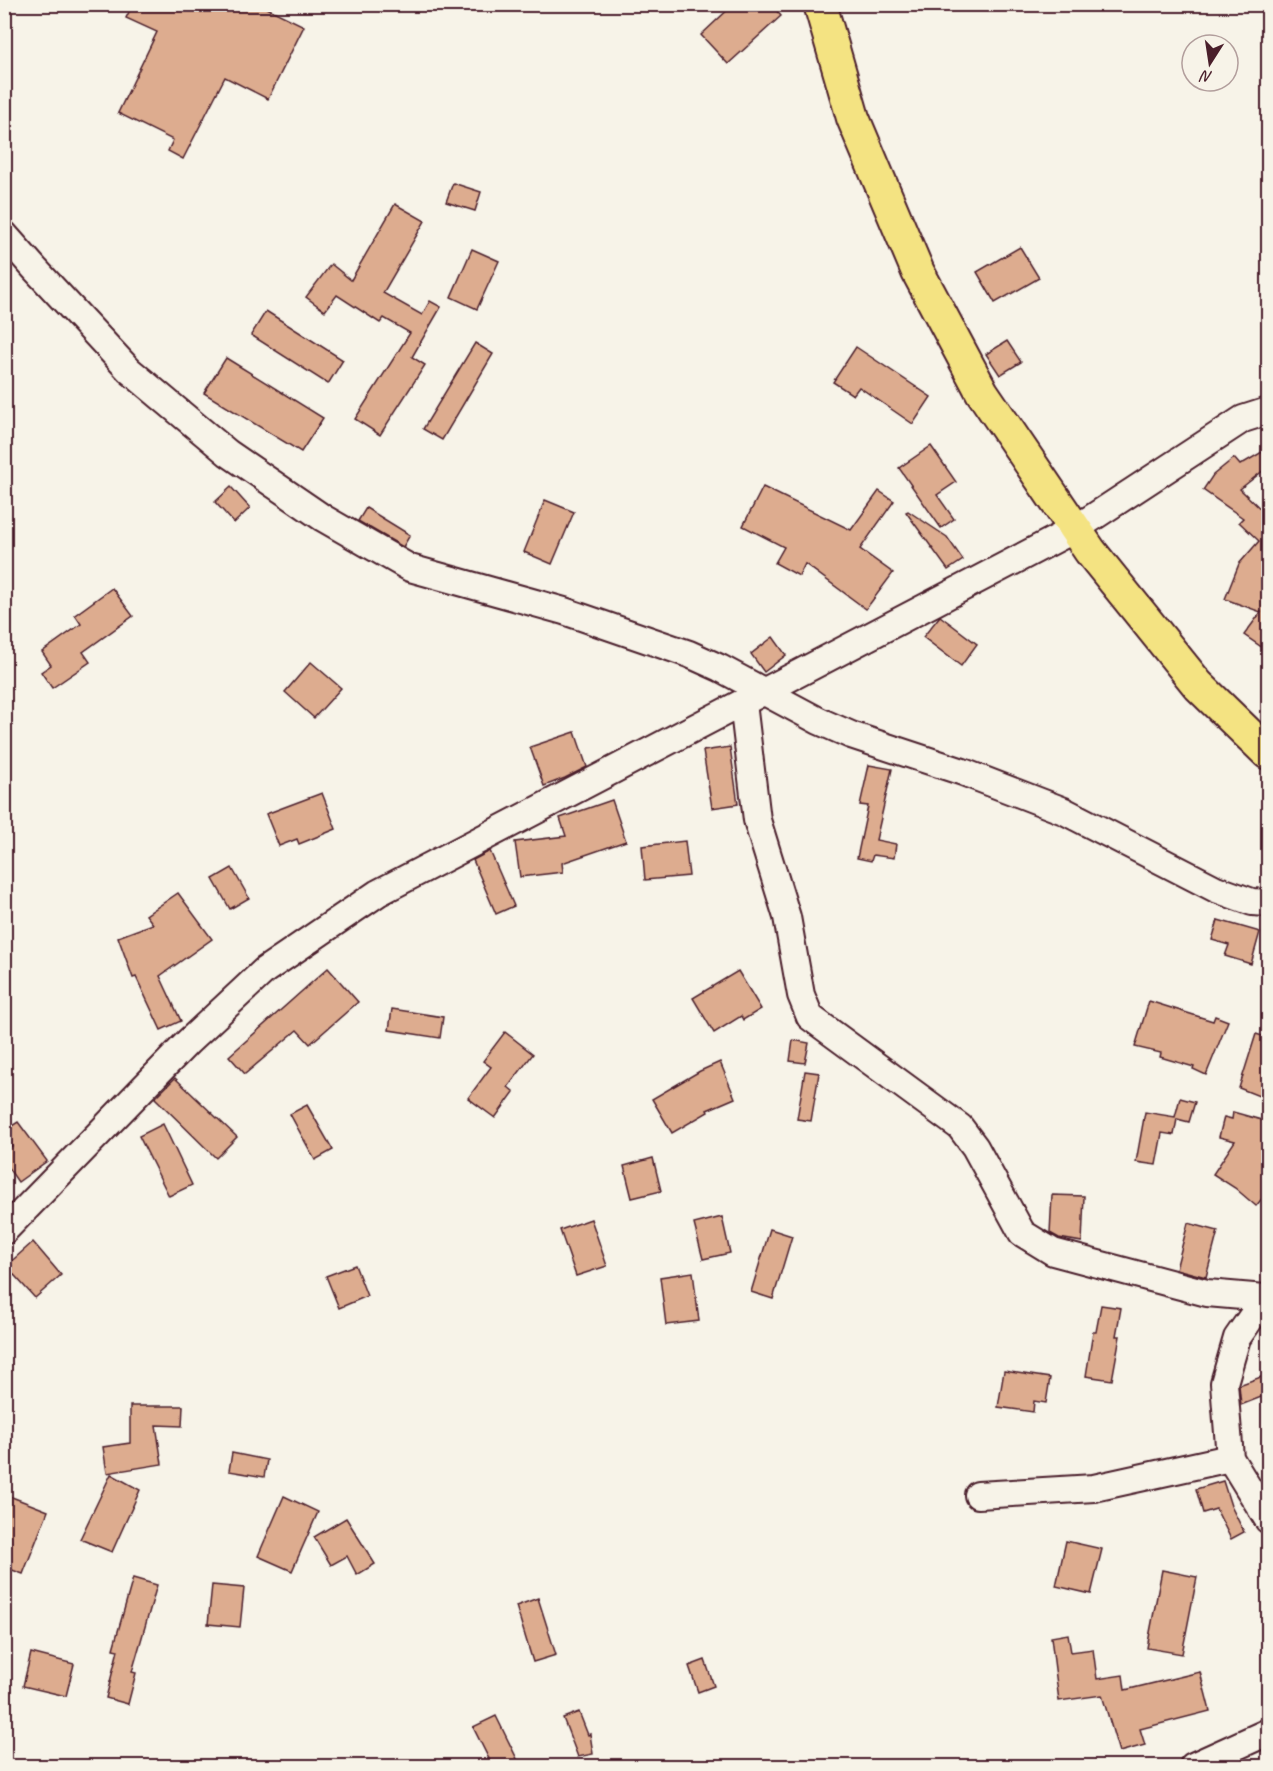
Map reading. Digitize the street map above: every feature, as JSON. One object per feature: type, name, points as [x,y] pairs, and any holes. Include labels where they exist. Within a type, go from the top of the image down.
[{"type":"main road","points":[[820,4],[853,118],[918,272],[982,392],[1090,551],[1198,685],[1269,753]]},
{"type":"street","points":[[4,234],[129,370],[228,453],[323,518],[410,568],[431,576],[564,611],[720,668],[753,697],[851,735],[963,772],[1064,811],[1216,889],[1252,902],[1269,903]]},
{"type":"street","points":[[4,1231],[188,1042],[265,970],[378,893],[1075,529],[1243,419],[1269,411]]},
{"type":"street","points":[[753,697],[757,820],[787,917],[801,995],[810,1017],[960,1127],[975,1147],[1022,1233],[1035,1243],[1053,1252],[1207,1293],[1267,1298]]},
{"type":"street","points":[[1267,1298],[1237,1338],[1224,1383],[1230,1458],[1269,1520]]},
{"type":"street","points":[[978,1495],[1094,1488],[1230,1458]]},
{"type":"street","points":[[1193,1767],[1269,1732]]},
{"type":"building","points":[[133,4],[259,4],[304,26],[268,99],[225,77],[183,159],[168,151],[173,140],[118,113],[157,32],[126,18]]},
{"type":"building","points":[[734,4],[771,4],[781,16],[728,64],[701,35]]},
{"type":"building","points":[[453,183],[481,192],[475,211],[446,202]]},
{"type":"building","points":[[395,204],[425,221],[383,293],[422,315],[430,301],[441,307],[412,357],[425,365],[380,435],[355,419],[410,333],[384,318],[380,323],[337,295],[325,311],[306,297],[331,264],[351,280]]},
{"type":"building","points":[[1020,247],[1039,278],[995,303],[977,272]]},
{"type":"building","points":[[472,249],[499,261],[477,309],[451,297]]},
{"type":"building","points":[[266,311],[343,360],[328,384],[251,335]]},
{"type":"building","points":[[1007,341],[1021,362],[1000,375],[986,354]]},
{"type":"building","points":[[475,343],[493,354],[442,440],[423,429]]},
{"type":"building","points":[[856,347],[931,397],[913,424],[859,387],[853,395],[833,382]]},
{"type":"building","points":[[226,358],[323,418],[301,452],[204,393]]},
{"type":"building","points":[[931,446],[956,482],[937,495],[954,519],[941,528],[899,468]]},
{"type":"building","points":[[1262,452],[1269,466],[1240,489],[1269,517],[1269,652],[1244,635],[1261,612],[1225,599],[1239,564],[1259,541],[1239,522],[1243,518],[1203,490],[1213,475],[1234,458],[1240,465]]},
{"type":"building","points":[[231,487],[250,508],[234,523],[215,502]]},
{"type":"building","points":[[763,487],[851,530],[879,491],[894,501],[860,549],[893,573],[866,609],[805,564],[799,576],[775,563],[784,547],[743,526]]},
{"type":"building","points":[[545,500],[574,512],[552,564],[524,552]]},
{"type":"building","points":[[366,508],[410,535],[403,547],[358,521]]},
{"type":"building","points":[[908,511],[947,537],[963,560],[948,570],[906,512]]},
{"type":"building","points":[[112,588],[133,616],[83,652],[90,662],[52,688],[41,672],[51,665],[42,652],[81,624],[75,615]]},
{"type":"building","points":[[940,616],[977,644],[961,666],[923,637]]},
{"type":"building","points":[[773,637],[786,655],[764,672],[751,654]]},
{"type":"building","points":[[311,662],[341,688],[314,718],[285,692]]},
{"type":"building","points":[[575,732],[587,767],[544,786],[530,747]]},
{"type":"building","points":[[730,747],[738,804],[712,808],[703,751]]},
{"type":"building","points":[[869,765],[892,769],[876,840],[896,844],[894,858],[873,855],[871,861],[857,858],[868,806],[860,805]]},
{"type":"building","points":[[322,793],[336,829],[299,844],[297,839],[279,846],[266,814]]},
{"type":"building","points":[[612,800],[626,841],[562,863],[563,872],[520,877],[515,842],[566,836],[560,818]]},
{"type":"building","points":[[685,841],[689,876],[645,880],[642,846]]},
{"type":"building","points":[[490,851],[514,906],[496,914],[473,860]]},
{"type":"building","points":[[232,868],[249,898],[230,909],[213,879]]},
{"type":"building","points":[[178,893],[212,939],[160,976],[181,1021],[161,1030],[136,977],[133,978],[118,937],[153,924],[146,915]]},
{"type":"building","points":[[1218,920],[1260,932],[1251,964],[1225,956],[1229,945],[1212,940]]},
{"type":"building","points":[[328,968],[358,1002],[310,1044],[297,1030],[245,1074],[229,1056]]},
{"type":"building","points":[[738,971],[761,1009],[743,1020],[741,1016],[714,1033],[693,998]]},
{"type":"building","points":[[1149,1001],[1213,1021],[1215,1016],[1228,1021],[1206,1075],[1193,1069],[1194,1067],[1160,1057],[1161,1053],[1135,1047]]},
{"type":"building","points":[[392,1009],[443,1017],[440,1038],[389,1030]]},
{"type":"building","points":[[505,1032],[533,1054],[508,1087],[514,1092],[495,1118],[468,1098],[491,1067],[483,1061]]},
{"type":"building","points":[[1256,1034],[1269,1038],[1269,1100],[1239,1088]]},
{"type":"building","points":[[793,1040],[809,1043],[805,1063],[790,1061]]},
{"type":"building","points":[[720,1062],[735,1098],[707,1110],[708,1112],[672,1133],[652,1099]]},
{"type":"building","points":[[805,1071],[819,1073],[811,1121],[797,1119]]},
{"type":"building","points":[[175,1078],[237,1137],[216,1158],[155,1098]]},
{"type":"building","points":[[1180,1098],[1195,1102],[1189,1122],[1177,1119],[1174,1135],[1162,1133],[1156,1165],[1136,1162],[1145,1112],[1175,1117]]},
{"type":"building","points":[[307,1105],[333,1150],[315,1160],[290,1114]]},
{"type":"building","points":[[1233,1112],[1269,1122],[1269,1190],[1256,1206],[1235,1188],[1213,1174],[1235,1141],[1219,1137],[1224,1117],[1232,1119]]},
{"type":"building","points":[[18,1122],[47,1161],[18,1182],[4,1162],[4,1151],[12,1146],[4,1136],[4,1131]]},
{"type":"building","points":[[163,1124],[192,1185],[169,1196],[139,1136]]},
{"type":"building","points":[[653,1158],[661,1191],[632,1198],[624,1166]]},
{"type":"building","points":[[1052,1195],[1084,1196],[1082,1242],[1059,1238],[1050,1233]]},
{"type":"building","points":[[722,1217],[730,1253],[703,1259],[694,1224]]},
{"type":"building","points":[[591,1219],[607,1266],[576,1276],[560,1230]]},
{"type":"building","points":[[1188,1223],[1218,1231],[1206,1277],[1176,1269]]},
{"type":"building","points":[[770,1229],[792,1236],[773,1299],[751,1292]]},
{"type":"building","points":[[33,1242],[61,1275],[35,1298],[6,1266]]},
{"type":"building","points":[[355,1265],[367,1296],[339,1308],[326,1276]]},
{"type":"building","points":[[693,1272],[699,1321],[666,1325],[660,1277]]},
{"type":"building","points":[[1101,1305],[1121,1308],[1116,1336],[1120,1336],[1112,1380],[1086,1376],[1093,1332],[1096,1332]]},
{"type":"building","points":[[1004,1371],[1050,1378],[1046,1403],[1034,1401],[1033,1412],[998,1407]]},
{"type":"building","points":[[1269,1374],[1269,1394],[1241,1405],[1239,1385]]},
{"type":"building","points":[[130,1406],[183,1406],[182,1426],[156,1425],[162,1464],[107,1473],[103,1447],[130,1443]]},
{"type":"building","points":[[232,1453],[267,1460],[264,1477],[229,1471]]},
{"type":"building","points":[[111,1474],[140,1490],[112,1552],[80,1539]]},
{"type":"building","points":[[1223,1481],[1231,1506],[1244,1532],[1231,1539],[1216,1509],[1203,1513],[1196,1489]]},
{"type":"building","points":[[4,1494],[48,1511],[23,1574],[4,1567]]},
{"type":"building","points":[[284,1496],[318,1512],[292,1571],[258,1556]]},
{"type":"building","points":[[346,1518],[375,1564],[357,1575],[347,1556],[331,1565],[314,1537]]},
{"type":"building","points":[[1066,1541],[1102,1549],[1091,1594],[1056,1586]]},
{"type":"building","points":[[1162,1570],[1197,1577],[1182,1654],[1147,1648]]},
{"type":"building","points":[[133,1578],[157,1585],[132,1672],[136,1673],[128,1704],[106,1698],[118,1650],[113,1649]]},
{"type":"building","points":[[212,1585],[244,1588],[240,1627],[208,1624]]},
{"type":"building","points":[[538,1598],[556,1655],[533,1662],[516,1606]]},
{"type":"building","points":[[1068,1634],[1071,1652],[1093,1649],[1097,1679],[1123,1675],[1125,1690],[1200,1672],[1210,1711],[1140,1729],[1145,1745],[1119,1752],[1102,1695],[1059,1701],[1051,1637]]},
{"type":"building","points":[[31,1653],[74,1664],[66,1696],[23,1686]]},
{"type":"building","points":[[705,1660],[714,1686],[698,1692],[689,1666]]},
{"type":"building","points":[[579,1712],[588,1735],[590,1734],[593,1754],[578,1757],[563,1718]]},
{"type":"building","points":[[496,1716],[521,1767],[493,1767],[473,1727]]}]
